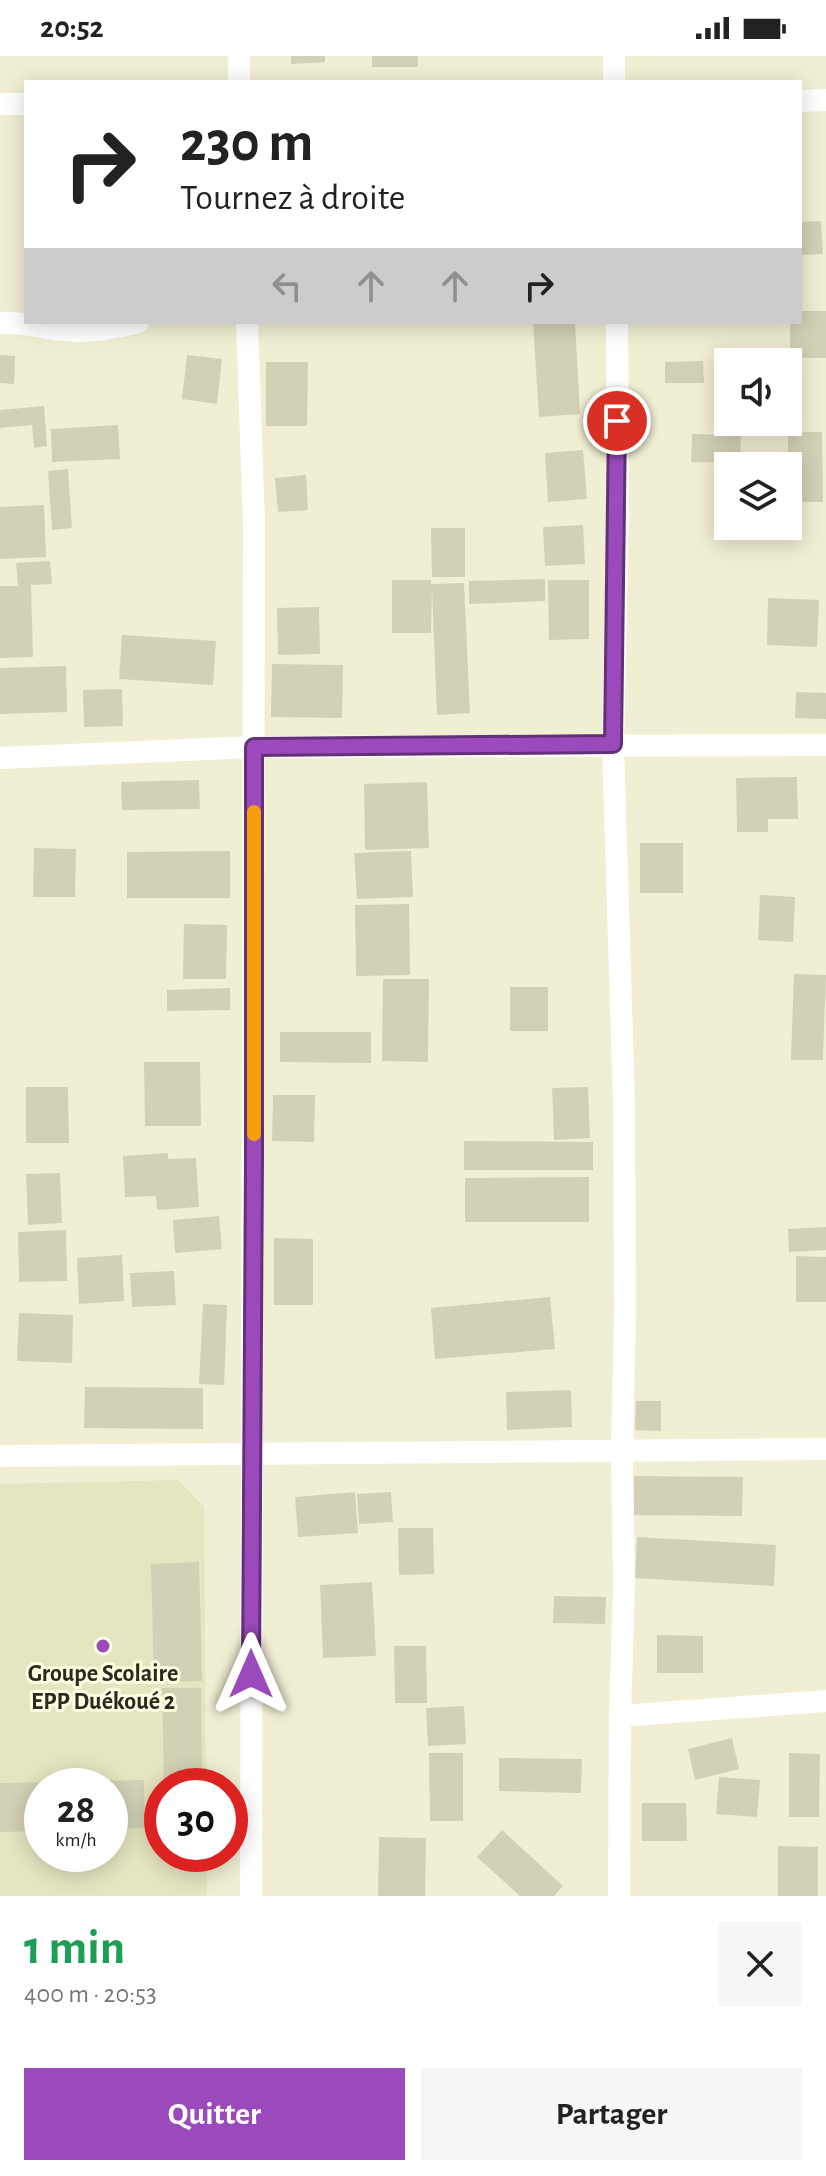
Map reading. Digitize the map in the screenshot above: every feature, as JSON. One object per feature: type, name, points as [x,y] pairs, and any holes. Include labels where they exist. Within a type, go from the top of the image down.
[{"type":"street","points":[[239,56],[239,80]]},
{"type":"street","points":[[614,56],[614,80]]},
{"type":"street","points":[[802,101],[826,100]]},
{"type":"street","points":[[0,104],[24,104]]},
{"type":"street","points":[[0,323],[65,331],[101,330],[129,324]]},
{"type":"street","points":[[247,324],[254,525],[251,1896]]},
{"type":"street","points":[[617,324],[618,505],[613,744],[624,1103],[625,1312],[619,1896]]},
{"type":"street","points":[[0,758],[254,747],[826,745]]},
{"type":"street","points":[[0,1456],[826,1449]]},
{"type":"street","points":[[620,1716],[826,1701]]},
{"type":"shaded area","name":"Groupe Scolaire EPP Duékoué 2","points":[[178,1480],[204,1507],[206,1768],[144,1768],[144,1872],[207,1872],[207,1896],[0,1896],[0,1484]]},
{"type":"building","points":[[291,56],[325,56],[325,62],[291,64]]},
{"type":"building","points":[[372,56],[418,56],[418,67],[372,67]]},
{"type":"building","points":[[821,221],[823,254],[802,255],[802,222]]},
{"type":"building","points":[[802,311],[826,311],[826,358],[802,358],[802,348],[790,348],[790,324],[802,324]]},
{"type":"building","points":[[533,324],[575,324],[580,414],[539,417]]},
{"type":"building","points":[[0,355],[15,356],[14,384],[0,383]]},
{"type":"building","points":[[187,355],[222,359],[217,404],[182,399]]},
{"type":"building","points":[[703,361],[704,383],[665,383],[665,362]]},
{"type":"building","points":[[266,362],[308,362],[307,426],[266,426]]},
{"type":"building","points":[[44,406],[47,446],[34,448],[32,425],[0,428],[0,410]]},
{"type":"building","points":[[118,425],[120,459],[52,462],[51,429]]},
{"type":"building","points":[[822,432],[823,502],[802,502],[802,452],[788,452],[788,436]]},
{"type":"building","points":[[692,434],[741,436],[740,452],[714,452],[714,462],[691,462]]},
{"type":"building","points":[[583,450],[587,499],[548,502],[545,453]]},
{"type":"building","points":[[68,469],[72,528],[52,530],[48,471]]},
{"type":"building","points":[[306,475],[308,510],[278,512],[275,478]]},
{"type":"building","points":[[44,505],[46,557],[0,559],[0,507]]},
{"type":"building","points":[[583,525],[585,564],[545,566],[543,527]]},
{"type":"building","points":[[431,528],[465,528],[465,577],[432,577]]},
{"type":"building","points":[[50,561],[52,584],[31,585],[33,657],[0,658],[0,586],[18,586],[16,563]]},
{"type":"building","points":[[545,579],[545,601],[469,604],[469,581]]},
{"type":"building","points":[[392,580],[464,583],[470,713],[437,715],[432,589],[431,633],[392,633]]},
{"type":"building","points":[[548,580],[589,580],[589,639],[549,640]]},
{"type":"building","points":[[768,598],[819,600],[817,647],[767,645]]},
{"type":"building","points":[[319,607],[320,654],[278,655],[277,608]]},
{"type":"building","points":[[122,635],[216,641],[213,685],[119,679]]},
{"type":"building","points":[[272,664],[343,665],[342,718],[271,717]]},
{"type":"building","points":[[66,666],[67,712],[0,714],[0,668]]},
{"type":"building","points":[[122,689],[123,726],[84,727],[83,690]]},
{"type":"building","points":[[796,692],[826,693],[826,719],[795,718]]},
{"type":"building","points":[[797,777],[798,819],[768,819],[768,832],[737,832],[736,778]]},
{"type":"building","points":[[199,780],[200,809],[122,810],[121,782]]},
{"type":"building","points":[[427,782],[429,848],[365,850],[364,784]]},
{"type":"building","points":[[640,843],[683,843],[683,893],[640,893]]},
{"type":"building","points":[[34,848],[76,849],[75,897],[33,897]]},
{"type":"building","points":[[230,851],[230,898],[127,898],[127,852]]},
{"type":"building","points":[[411,851],[413,897],[357,899],[354,853]]},
{"type":"building","points":[[760,895],[795,897],[793,942],[758,940]]},
{"type":"building","points":[[409,904],[410,975],[356,976],[355,905]]},
{"type":"building","points":[[184,924],[227,925],[226,979],[183,979]]},
{"type":"building","points":[[794,974],[826,975],[823,1060],[791,1060]]},
{"type":"building","points":[[383,979],[429,979],[428,1062],[382,1061]]},
{"type":"building","points":[[510,987],[548,987],[548,1031],[510,1031]]},
{"type":"building","points":[[230,988],[230,1010],[167,1011],[167,990]]},
{"type":"building","points":[[280,1032],[371,1032],[371,1063],[280,1062]]},
{"type":"building","points":[[144,1062],[200,1062],[201,1126],[145,1126]]},
{"type":"building","points":[[26,1087],[68,1087],[69,1143],[26,1143]]},
{"type":"building","points":[[588,1087],[590,1138],[554,1140],[552,1088]]},
{"type":"building","points":[[273,1095],[315,1095],[314,1142],[272,1141]]},
{"type":"building","points":[[464,1141],[593,1142],[593,1170],[464,1170]]},
{"type":"building","points":[[168,1153],[168,1159],[196,1158],[199,1207],[157,1210],[156,1196],[125,1197],[123,1156]]},
{"type":"building","points":[[60,1173],[62,1223],[28,1225],[26,1174]]},
{"type":"building","points":[[589,1177],[589,1222],[465,1222],[465,1178]]},
{"type":"building","points":[[219,1216],[222,1249],[175,1253],[173,1220]]},
{"type":"building","points":[[826,1227],[826,1250],[789,1252],[788,1229]]},
{"type":"building","points":[[66,1230],[67,1281],[19,1282],[18,1232]]},
{"type":"building","points":[[274,1238],[313,1239],[313,1305],[274,1305]]},
{"type":"building","points":[[122,1255],[124,1301],[79,1304],[77,1258]]},
{"type":"building","points":[[796,1256],[826,1257],[826,1302],[796,1302]]},
{"type":"building","points":[[174,1271],[176,1305],[132,1307],[130,1273]]},
{"type":"building","points":[[550,1297],[555,1349],[435,1359],[431,1308]]},
{"type":"building","points":[[203,1304],[227,1305],[224,1385],[199,1384]]},
{"type":"building","points":[[19,1313],[73,1315],[72,1363],[17,1361]]},
{"type":"building","points":[[85,1387],[203,1388],[203,1429],[84,1428]]},
{"type":"building","points":[[571,1390],[572,1427],[507,1430],[506,1392]]},
{"type":"building","points":[[636,1401],[661,1401],[661,1431],[635,1430]]},
{"type":"building","points":[[634,1476],[743,1477],[742,1516],[633,1515]]},
{"type":"building","points":[[355,1492],[358,1533],[298,1537],[295,1497]]},
{"type":"building","points":[[391,1492],[393,1522],[359,1524],[357,1494]]},
{"type":"building","points":[[398,1528],[433,1528],[434,1574],[399,1575]]},
{"type":"building","points":[[637,1537],[776,1545],[774,1586],[635,1578]]},
{"type":"building","points":[[199,1562],[202,1681],[154,1682],[151,1564]]},
{"type":"building","points":[[372,1582],[376,1656],[323,1658],[320,1585]]},
{"type":"building","points":[[554,1596],[606,1597],[605,1624],[553,1623]]},
{"type":"building","points":[[657,1635],[703,1636],[703,1673],[657,1673]]},
{"type":"building","points":[[394,1646],[426,1646],[427,1703],[395,1703]]},
{"type":"building","points":[[162,1688],[201,1688],[202,1768],[164,1768]]},
{"type":"building","points":[[464,1706],[466,1744],[428,1746],[426,1708]]},
{"type":"building","points":[[732,1738],[739,1769],[695,1780],[688,1749]]},
{"type":"building","points":[[429,1753],[463,1753],[463,1821],[430,1821]]},
{"type":"building","points":[[789,1753],[820,1754],[819,1817],[789,1817]]},
{"type":"building","points":[[499,1758],[582,1759],[581,1793],[499,1791]]},
{"type":"building","points":[[719,1777],[760,1780],[757,1817],[716,1814]]},
{"type":"building","points":[[128,1780],[144,1780],[144,1828],[128,1828]]},
{"type":"building","points":[[24,1782],[24,1831],[0,1832],[0,1783]]},
{"type":"building","points":[[642,1803],[686,1803],[687,1841],[642,1841]]},
{"type":"building","points":[[502,1830],[563,1886],[554,1896],[520,1896],[477,1857]]},
{"type":"building","points":[[379,1837],[426,1838],[425,1896],[378,1896]]},
{"type":"building","points":[[778,1846],[818,1847],[818,1896],[778,1896]]},
{"type":"slow traffic","points":[[254,812],[254,1134]]},
{"type":"place","name":"Groupe Scolaire EPP Duékoué 2","points":[[103,1646]]},
{"type":"route","points":[[251,1674],[254,747],[613,744],[617,421]]}]
